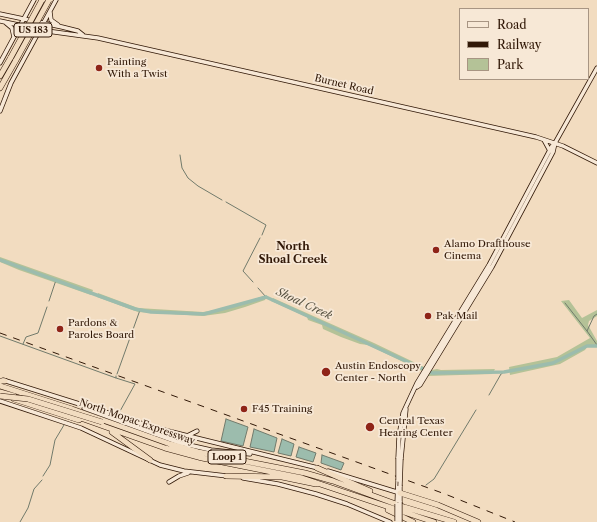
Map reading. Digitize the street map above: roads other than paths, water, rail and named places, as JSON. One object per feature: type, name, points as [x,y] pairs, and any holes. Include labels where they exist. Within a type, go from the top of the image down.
[{"type":"highway","name":"US 183","points":[[1,88],[42,0]]},
{"type":"highway","name":"US 183","points":[[0,76],[14,59],[49,0]]},
{"type":"highway","name":"North Mopac Expressway","points":[[0,386],[66,407],[170,444],[213,455],[305,473],[454,522]]},
{"type":"highway","name":"North Mopac Expressway","points":[[0,394],[178,455],[212,463],[276,473],[316,484],[425,522]]},
{"type":"highway","points":[[0,394],[28,400],[179,449],[276,468],[316,478],[403,509],[446,522]]},
{"type":"highway","points":[[101,424],[153,445],[190,456],[315,481],[434,522]]},
{"type":"highway","points":[[112,432],[150,460]]},
{"type":"highway","points":[[317,468],[349,481],[384,500]]},
{"type":"highway","points":[[226,476],[282,478],[316,484]]},
{"type":"highway","points":[[399,494],[438,505],[478,522]]},
{"type":"highway","points":[[388,510],[413,522]]},
{"type":"main road","points":[[34,0],[34,7],[46,12],[50,11]]},
{"type":"main road","points":[[0,63],[34,0]]},
{"type":"main road","points":[[0,111],[11,82],[56,0]]},
{"type":"main road","points":[[16,16],[29,9]]},
{"type":"main road","points":[[50,11],[51,20],[60,26]]},
{"type":"main road","name":"Burnet Road","points":[[0,14],[60,26],[78,31],[83,35]]},
{"type":"main road","points":[[2,21],[12,28],[14,37]]},
{"type":"main road","name":"Burnet Road","points":[[2,21],[40,30],[76,36],[83,35],[544,140],[555,143],[597,163]]},
{"type":"main road","points":[[7,50],[19,35],[29,39],[32,45]]},
{"type":"main road","points":[[398,522],[400,508],[398,480],[400,430],[406,409],[428,368],[501,250],[512,225],[550,151],[597,68]]},
{"type":"main road","points":[[544,140],[550,151]]},
{"type":"main road","points":[[533,185],[555,147],[555,143]]},
{"type":"main road","points":[[466,306],[512,225]]},
{"type":"main road","points":[[501,250],[505,235]]},
{"type":"main road","points":[[2,381],[185,436],[317,468],[388,489],[399,494]]},
{"type":"main road","points":[[0,401],[81,428],[150,460],[169,467],[192,472],[263,481],[316,494],[390,522]]},
{"type":"main road","points":[[68,401],[115,421],[180,443],[211,450],[262,455]]},
{"type":"main road","points":[[185,436],[197,431]]},
{"type":"main road","points":[[398,522],[397,504],[400,486],[399,459]]},
{"type":"main road","points":[[169,482],[182,474],[192,472]]},
{"type":"main road","points":[[388,489],[393,489],[398,480]]},
{"type":"waterway","points":[[180,155],[182,168],[188,178],[198,186],[222,200]]},
{"type":"waterway","points":[[226,202],[266,225],[262,235]]},
{"type":"waterway","points":[[253,282],[243,271],[260,238]]},
{"type":"waterway","name":"Shoal Creek","points":[[0,260],[135,309],[151,312],[204,314],[266,297],[432,373],[504,372],[553,363],[587,346],[597,346]]},
{"type":"waterway","points":[[49,301],[56,280]]},
{"type":"waterway","points":[[258,288],[266,297]]},
{"type":"waterway","points":[[565,303],[587,331]]},
{"type":"waterway","points":[[23,344],[26,337],[38,333],[47,307]]},
{"type":"waterway","points":[[117,374],[140,310]]},
{"type":"waterway","points":[[597,314],[594,316],[587,331],[597,345]]},
{"type":"waterway","points":[[0,336],[116,378],[116,376]]},
{"type":"waterway","points":[[489,395],[501,374],[504,372]]},
{"type":"waterway","points":[[116,378],[135,384],[119,413]]},
{"type":"waterway","points":[[426,485],[434,479],[476,410]]},
{"type":"waterway","points":[[43,476],[50,465],[55,440],[64,425]]},
{"type":"waterway","points":[[20,522],[28,508],[34,489],[42,480]]},
{"type":"railway","points":[[0,333],[445,494],[515,522]]},
{"type":"place","name":"Painting With a Twist","points":[[99,68]]},
{"type":"place","name":"Alamo Drafthouse Cinema","points":[[436,250]]},
{"type":"place","name":"Pak Mail","points":[[428,316]]},
{"type":"place","name":"Pardons & Paroles Board","points":[[60,329]]},
{"type":"place","name":"Austin Endoscopy Center - North","points":[[326,372]]},
{"type":"place","name":"F45 Training","points":[[244,409]]},
{"type":"place","name":"Central Texas Hearing Center","points":[[370,427]]},
{"type":"district","name":"North Shoal Creek","points":[[293,253]]}]
